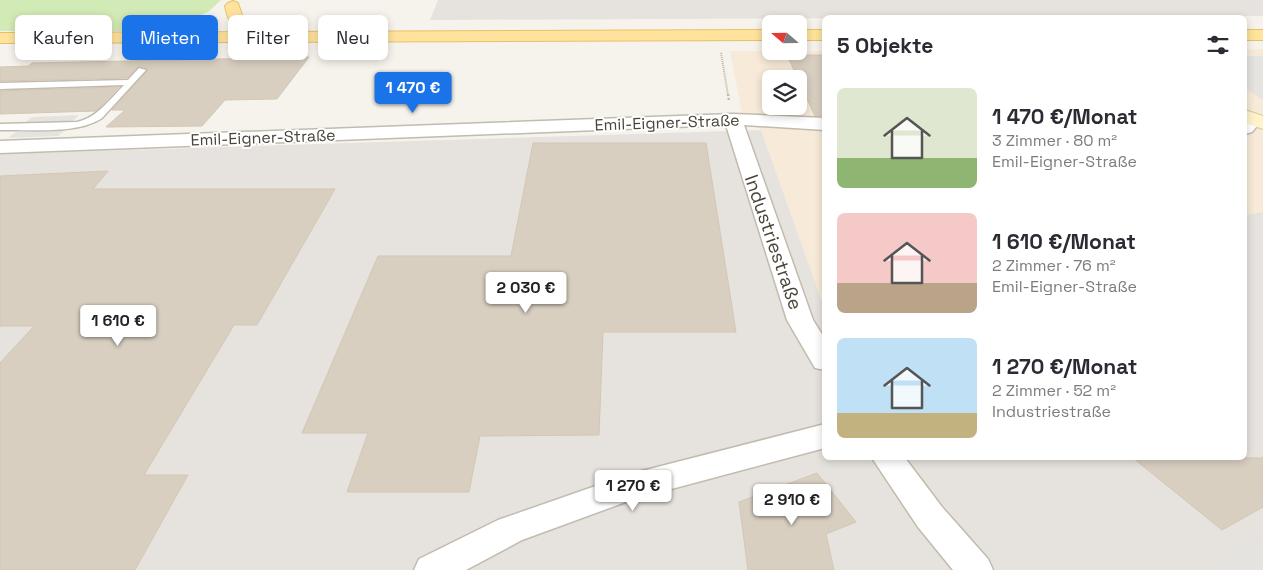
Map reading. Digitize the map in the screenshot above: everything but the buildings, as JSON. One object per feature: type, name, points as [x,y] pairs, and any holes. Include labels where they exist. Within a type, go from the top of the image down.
[{"type":"main road","points":[[0,38],[181,37],[223,15]]},
{"type":"main road","points":[[308,36],[762,35]]},
{"type":"main road","points":[[808,35],[822,35]]},
{"type":"main road","points":[[1247,35],[1263,35]]},
{"type":"street","name":"Emil-Eigner-Straße","points":[[0,147],[732,119],[822,124]]},
{"type":"street","name":"Industriestraße","points":[[732,119],[800,320],[822,356]]},
{"type":"street","points":[[432,570],[510,530],[630,488],[822,437]]},
{"type":"street","points":[[889,460],[930,517],[975,570]]},
{"type":"lane","points":[[0,127],[78,125],[90,122],[99,116],[142,70]]},
{"type":"lane","points":[[0,86],[131,82]]},
{"type":"path","points":[[721,51],[732,119]]},
{"type":"shaded area","points":[[438,0],[1263,0],[1263,16],[822,15],[822,18],[808,18],[808,15],[762,15],[762,18],[430,20]]},
{"type":"shaded area","points":[[1263,49],[1263,212],[1247,215],[1247,50]]},
{"type":"shaded area","points":[[730,51],[762,51],[762,60],[808,60],[808,51],[822,51],[821,299],[761,130],[742,114]]},
{"type":"shaded area","points":[[1247,56],[1263,56],[1263,100],[1247,89]]},
{"type":"shaded area","points":[[79,115],[73,121],[25,123],[32,117]]},
{"type":"shaded area","points":[[65,130],[58,136],[8,138],[16,132]]},
{"type":"shaded area","points":[[761,130],[822,299],[822,460],[1247,460],[1247,215],[1263,212],[1263,570],[0,570],[0,154]]},
{"type":"shaded area","points":[[1263,539],[1263,570],[1205,570]]},
{"type":"green space","points":[[0,0],[221,0],[208,12],[201,15],[122,15],[122,31],[112,31],[112,15],[15,15],[15,31],[0,31]]}]
